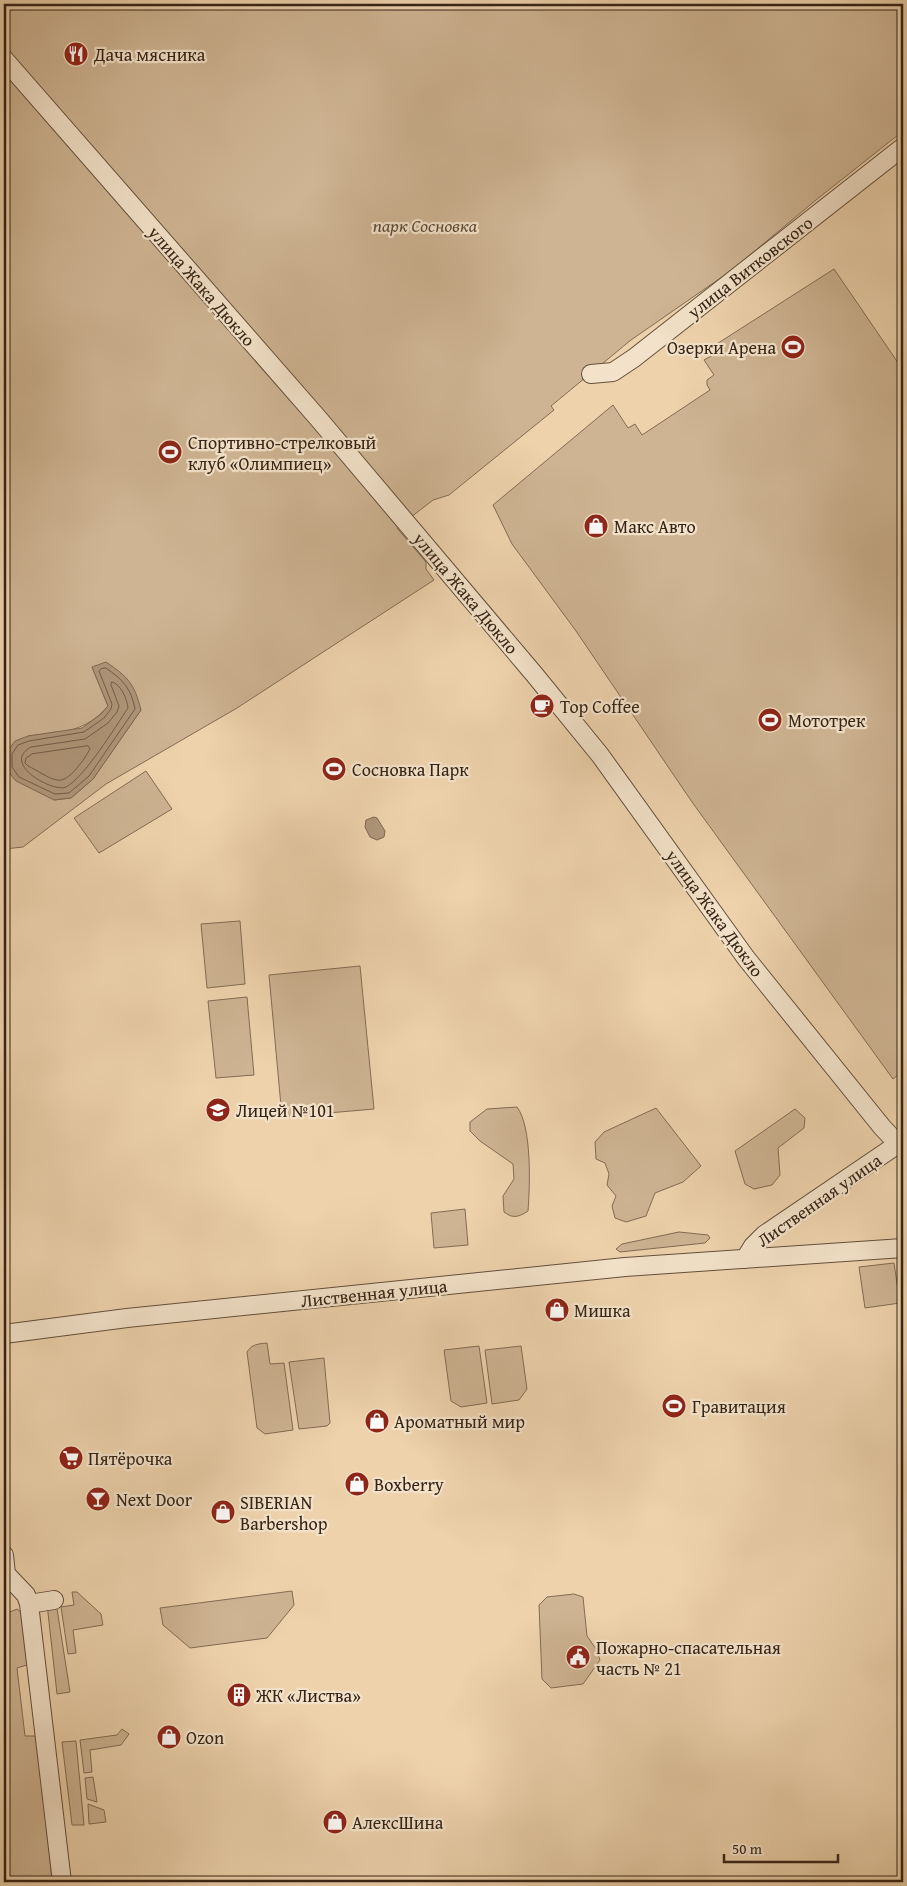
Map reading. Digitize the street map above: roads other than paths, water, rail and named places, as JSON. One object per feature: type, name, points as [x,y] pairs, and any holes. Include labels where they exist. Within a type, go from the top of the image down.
[{"type":"street","name":"улица Жака Дюкло","points":[[4,59],[317,418],[534,674],[600,755],[746,958],[865,1107],[901,1142]]},
{"type":"street","name":"улица Витковского","points":[[591,374],[613,372],[634,358],[903,147]]},
{"type":"street","name":"Лиственная улица","points":[[744,1259],[764,1235],[901,1142]]},
{"type":"street","name":"Лиственная улица","points":[[4,1334],[127,1318],[616,1268],[903,1248]]},
{"type":"street","points":[[4,1555],[6,1574],[26,1595],[29,1604],[62,1882]]},
{"type":"street","points":[[29,1604],[54,1600]]},
{"type":"water","points":[[106,662],[120,672],[133,687],[141,710],[93,779],[71,798],[54,800],[16,781],[6,769],[7,752],[15,741],[28,736],[82,728],[101,714],[108,706],[92,667]]},
{"type":"water","points":[[374,817],[377,818],[385,831],[384,837],[377,840],[370,837],[365,827],[366,820]]},
{"type":"place","name":"Дача мясника","points":[[76,54]]},
{"type":"place","name":"Озерки Арена","points":[[793,347]]},
{"type":"place","name":"Спортивно-стрелковый клуб «Олимпиец»","points":[[170,452]]},
{"type":"place","name":"Макс Авто","points":[[596,526]]},
{"type":"place","name":"Top Coffee","points":[[542,706]]},
{"type":"place","name":"Мототрек","points":[[770,720]]},
{"type":"place","name":"Сосновка Парк","points":[[334,769]]},
{"type":"place","name":"Лицей №101","points":[[218,1110]]},
{"type":"place","name":"Мишка","points":[[557,1310]]},
{"type":"place","name":"Гравитация","points":[[674,1406]]},
{"type":"place","name":"Ароматный мир","points":[[377,1421]]},
{"type":"place","name":"Пятёрочка","points":[[71,1458]]},
{"type":"place","name":"Boxberry","points":[[357,1484]]},
{"type":"place","name":"Next Door","points":[[98,1499]]},
{"type":"place","name":"SIBERIAN Barbershop","points":[[223,1512]]},
{"type":"place","name":"Пожарно-спасательная часть № 21","points":[[578,1657]]},
{"type":"place","name":"ЖК «Листва»","points":[[239,1695]]},
{"type":"place","name":"Ozon","points":[[169,1737]]},
{"type":"place","name":"АлексШина","points":[[335,1822]]},
{"type":"park label","name":"парк Сосновка","points":[[425,225]]}]
